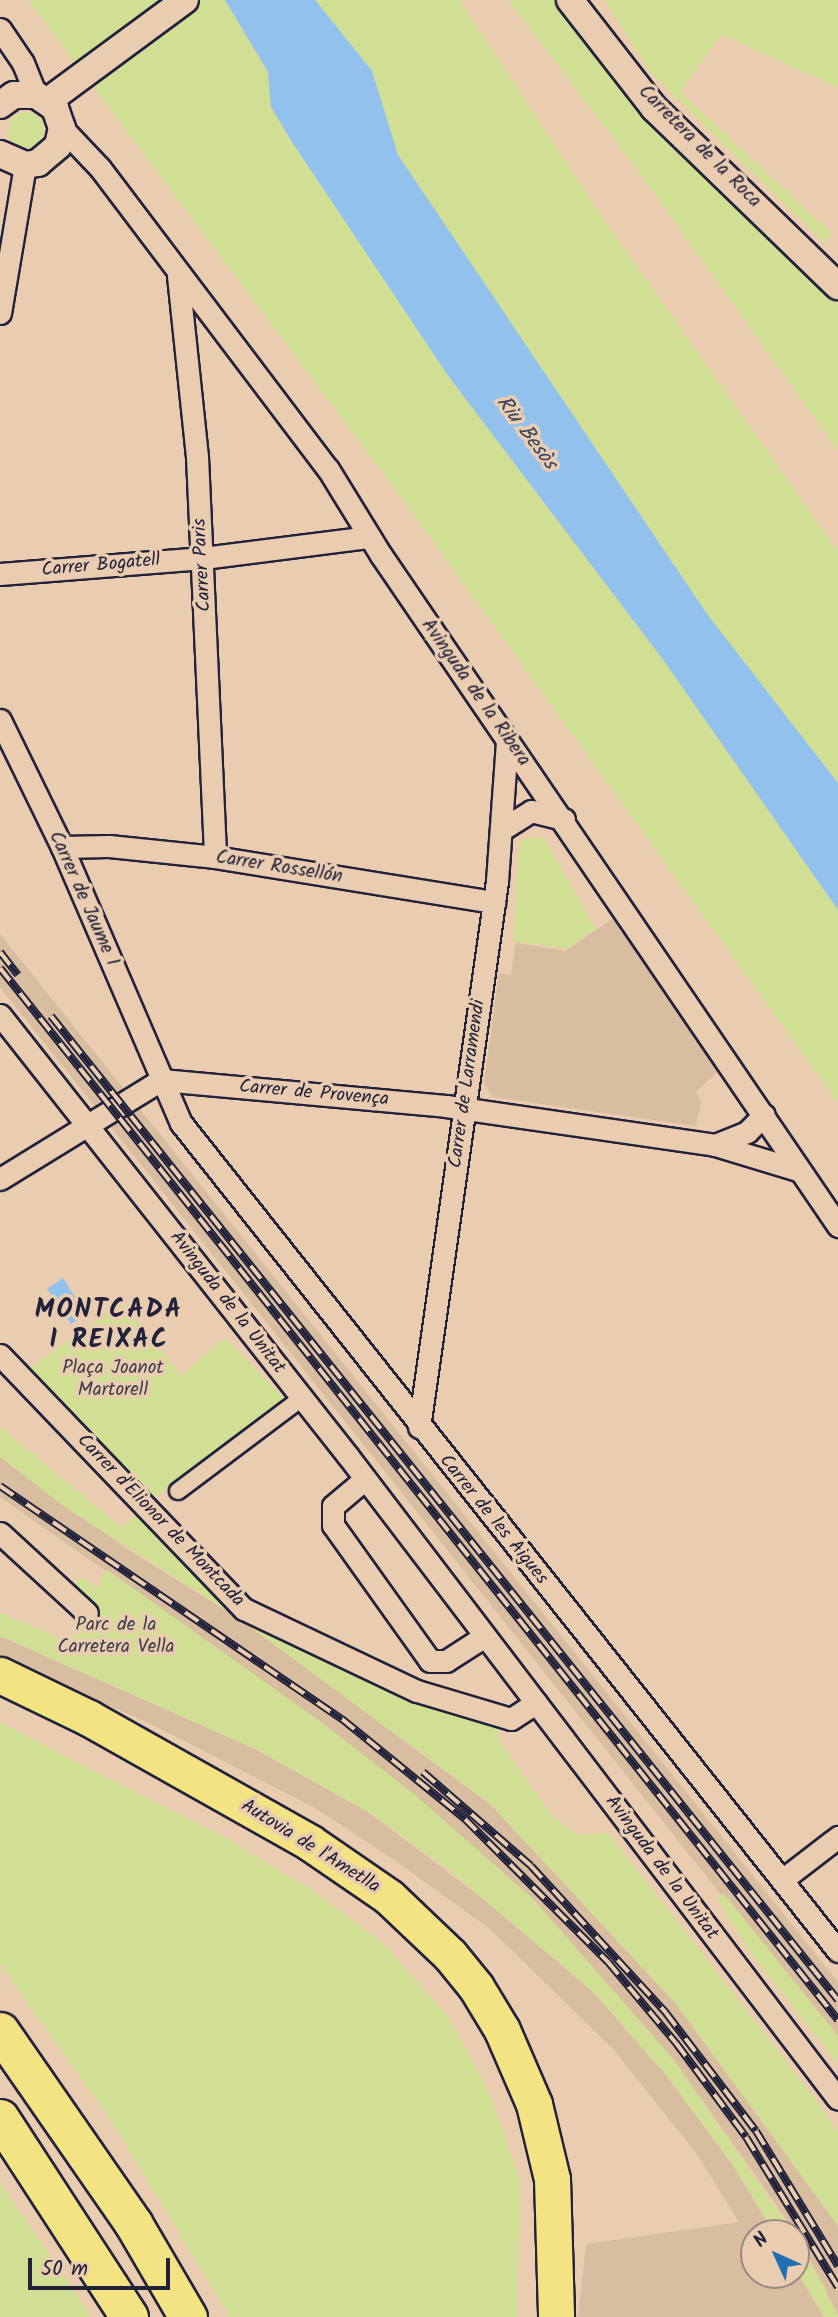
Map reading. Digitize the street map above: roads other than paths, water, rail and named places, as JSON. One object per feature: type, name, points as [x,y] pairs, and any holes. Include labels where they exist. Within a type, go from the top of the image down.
[{"type":"highway","name":"Autovia de l'Ametlla","points":[[0,1675],[144,1748],[320,1849],[389,1897],[450,1955],[476,1987],[502,2030],[534,2104],[552,2179],[556,2317]]},
{"type":"highway","name":"Autovia de l'Ametlla","points":[[0,1702],[114,1758],[328,1881],[394,1929],[425,1961],[469,2021],[504,2089],[525,2161],[535,2317]]},
{"type":"highway","points":[[0,2031],[133,2223],[188,2317]]},
{"type":"highway","points":[[0,2118],[129,2317]]},
{"type":"street","points":[[0,105],[14,95],[51,94],[186,0]]},
{"type":"street","name":"Carretera de la Roca","points":[[570,0],[654,108],[838,286]]},
{"type":"street","points":[[0,29],[23,63],[51,94],[60,137],[50,156],[25,165],[0,154]]},
{"type":"street","name":"Avinguda de la Ribera","points":[[60,137],[100,168],[328,469],[370,537],[507,741],[564,819],[838,1226]]},
{"type":"street","points":[[0,313],[25,165]]},
{"type":"street","name":"Carrer Paris","points":[[178,273],[203,558],[215,857]]},
{"type":"street","name":"Carrer Bogatell","points":[[0,574],[203,558],[370,537]]},
{"type":"street","name":"Carrer de Jaume I","points":[[0,720],[62,847],[161,1080]]},
{"type":"street","name":"Carrer de Larramendi","points":[[419,1427],[495,902],[507,741]]},
{"type":"street","points":[[501,831],[531,811],[564,819]]},
{"type":"street","name":"Carrer Rossellón","points":[[62,847],[109,846],[215,857],[495,902]]},
{"type":"street","name":"Avinguda de la Unitat","points":[[0,1014],[365,1479],[838,2099]]},
{"type":"street","points":[[0,1179],[161,1080]]},
{"type":"street","name":"Carrer de Provença","points":[[161,1080],[466,1111],[715,1145],[798,1170]]},
{"type":"street","name":"Carrer de les Aigues","points":[[161,1080],[181,1123],[419,1427],[838,1951]]},
{"type":"street","points":[[715,1145],[747,1132],[764,1115]]},
{"type":"street","name":"Carrer d'Elionor de Montcada","points":[[0,1355],[244,1609],[417,1690],[511,1719],[536,1703]]},
{"type":"street","points":[[178,1491],[302,1398]]},
{"type":"street","points":[[365,1479],[333,1506],[333,1525],[430,1661],[446,1661],[485,1636]]},
{"type":"street","points":[[0,1533],[87,1613]]},
{"type":"street","points":[[782,1880],[838,1837]]},
{"type":"water","name":"Riu Besòs","points":[[225,0],[315,0],[372,71],[398,155],[707,614],[838,783],[838,910],[664,661],[449,377],[271,107],[268,72]]},
{"type":"water","points":[[63,1278],[86,1315],[71,1324],[47,1289]]},
{"type":"railway","points":[[0,952],[18,975]]},
{"type":"railway","points":[[0,968],[838,2020]]},
{"type":"railway","points":[[51,1016],[838,2000]]},
{"type":"railway","points":[[0,1486],[342,1719],[465,1819],[608,1962],[676,2043],[746,2137],[838,2287]]},
{"type":"railway","points":[[423,1772],[531,1866],[666,2013],[756,2131],[838,2266]]},
{"type":"district","name":"MONTCADA I REIXAC","points":[[109,1326]]},
{"type":"park label","name":"Plaça Joanot Martorell","points":[[113,1380]]},
{"type":"park label","name":"Parc de la Carretera Vella","points":[[116,1637]]}]
